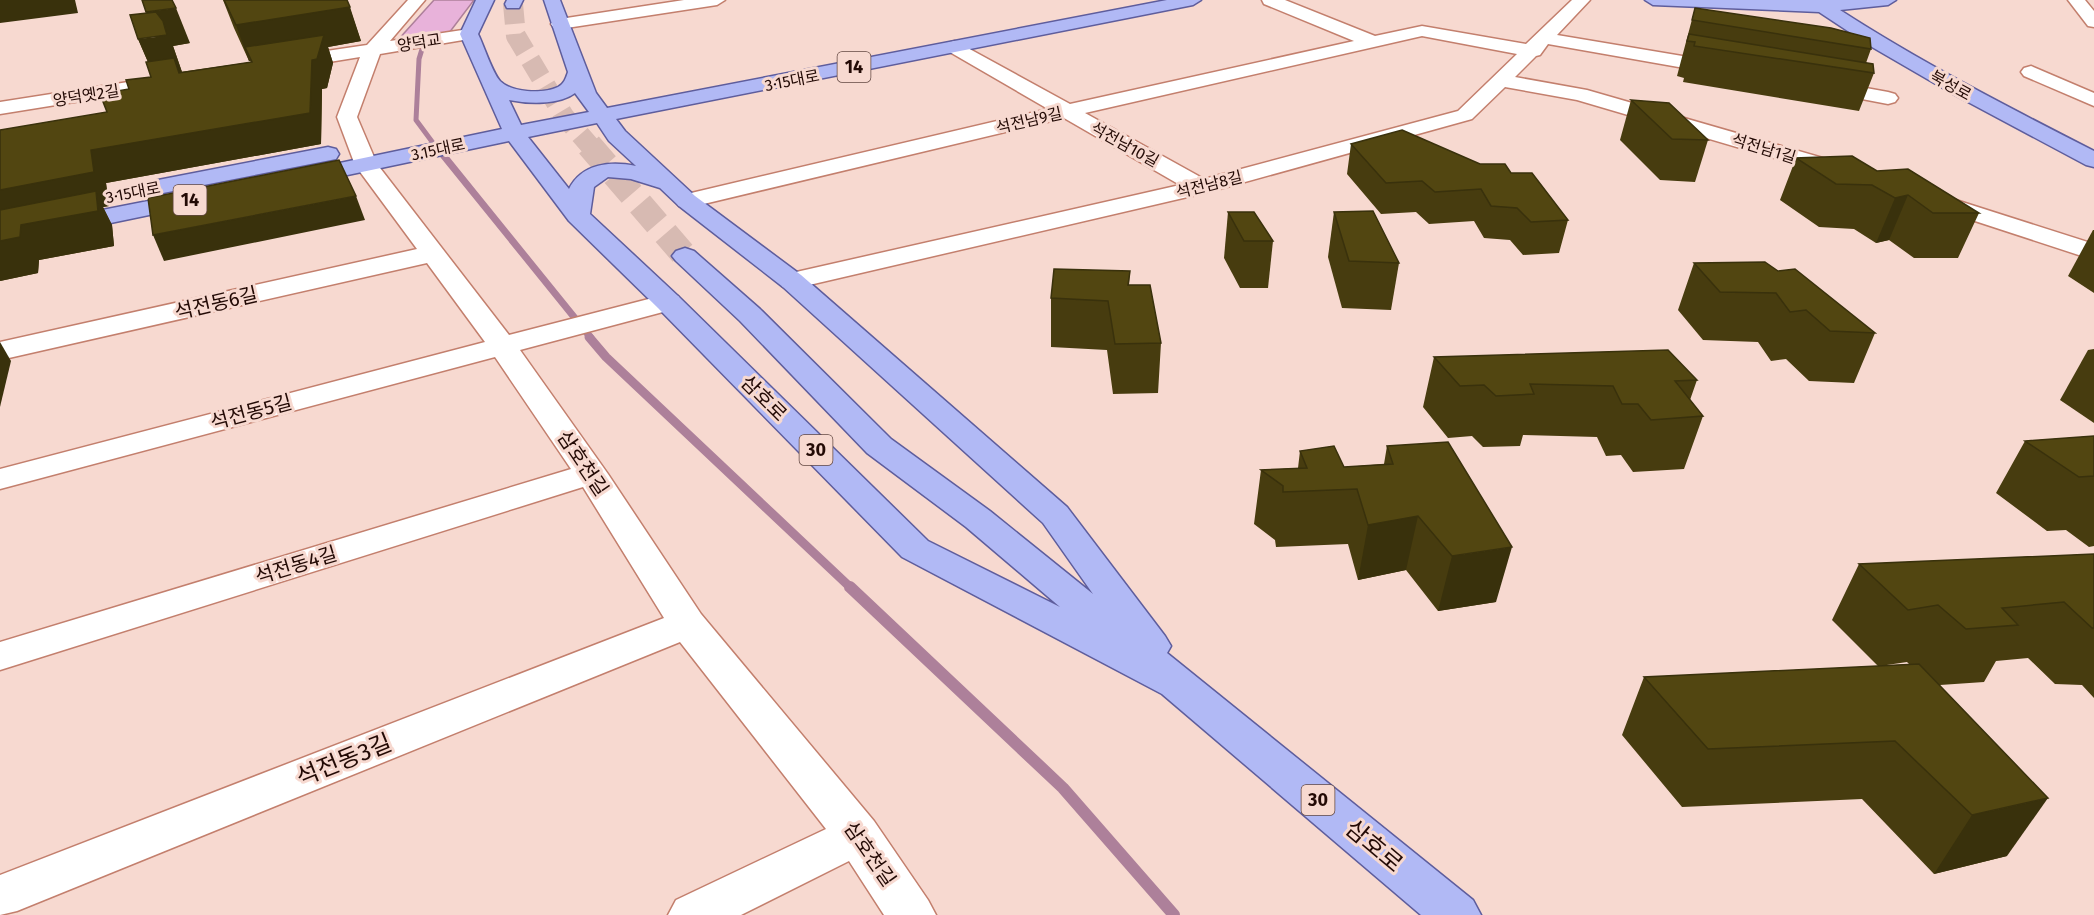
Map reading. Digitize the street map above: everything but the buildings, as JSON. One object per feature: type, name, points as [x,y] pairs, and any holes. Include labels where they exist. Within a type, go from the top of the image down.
[{"type":"main road","points":[[461,36],[486,0]]},
{"type":"main road","name":"삼호로","points":[[552,0],[586,94],[617,136],[678,193],[792,281],[1055,515],[1181,686]]},
{"type":"main road","name":"3·15대로","points":[[599,111],[1147,0]]},
{"type":"main road","name":"3·15대로","points":[[502,129],[956,47],[1193,0]]},
{"type":"main road","points":[[1653,0],[1819,4],[1888,0]]},
{"type":"main road","name":"북성로","points":[[1819,4],[1878,43],[1960,90],[2094,160]]},
{"type":"main road","name":"삼호로","points":[[461,36],[491,84],[502,129],[578,216],[657,304],[915,549],[1181,686]]},
{"type":"main road","points":[[491,84],[513,94],[532,97],[562,93],[572,86],[578,72]]},
{"type":"main road","name":"3.15대로","points":[[369,155],[502,129]]},
{"type":"main road","name":"3·15대로","points":[[0,218],[369,155]]},
{"type":"main road","name":"3·15대로","points":[[0,238],[369,155]]},
{"type":"main road","points":[[578,216],[579,196],[585,181],[601,172],[621,170],[640,173],[678,193]]},
{"type":"main road","name":"삼호로","points":[[685,256],[750,315],[879,446],[978,519],[1456,915]]},
{"type":"street","name":"삼호천길","points":[[417,0],[379,49],[347,117],[431,254],[512,343],[591,474],[687,624],[858,835],[911,915]]},
{"type":"street","points":[[560,24],[717,0]]},
{"type":"street","points":[[1270,0],[1371,41]]},
{"type":"street","name":"석전남8길","points":[[792,281],[1201,187],[1465,115],[1582,0]]},
{"type":"street","points":[[2076,0],[2094,22]]},
{"type":"street","name":"석전남9길","points":[[678,193],[1065,111],[1422,31],[1538,44],[1739,72]]},
{"type":"street","name":"양덕교","points":[[379,49],[461,36]]},
{"type":"street","name":"석전남10길","points":[[956,47],[1201,187]]},
{"type":"street","points":[[267,66],[379,49]]},
{"type":"street","points":[[2031,72],[2094,100]]},
{"type":"street","name":"양덕옛2길","points":[[0,108],[186,79]]},
{"type":"street","name":"석전남1길","points":[[1499,80],[1580,94],[1859,176]]},
{"type":"street","points":[[1808,84],[1888,98]]},
{"type":"street","points":[[1915,193],[2094,252]]},
{"type":"street","name":"석전동6길","points":[[0,351],[431,254]]},
{"type":"street","name":"석전동5길","points":[[0,479],[657,304]]},
{"type":"street","name":"석전동4길","points":[[0,656],[591,474]]},
{"type":"street","name":"석전동3길","points":[[0,896],[687,624]]},
{"type":"street","points":[[693,915],[858,835]]},
{"type":"shaded area","points":[[434,0],[474,0],[449,33],[397,41]]},
{"type":"waterway","points":[[426,36],[419,59],[416,120],[436,147]]},
{"type":"waterway","points":[[435,145],[591,338]]},
{"type":"waterway","points":[[589,337],[606,357],[851,588]]},
{"type":"waterway","points":[[850,587],[1063,788],[1174,915]]},
{"type":"tunnel","points":[[513,4],[516,36],[564,116],[591,147]]},
{"type":"tunnel","points":[[589,145],[685,256]]}]
